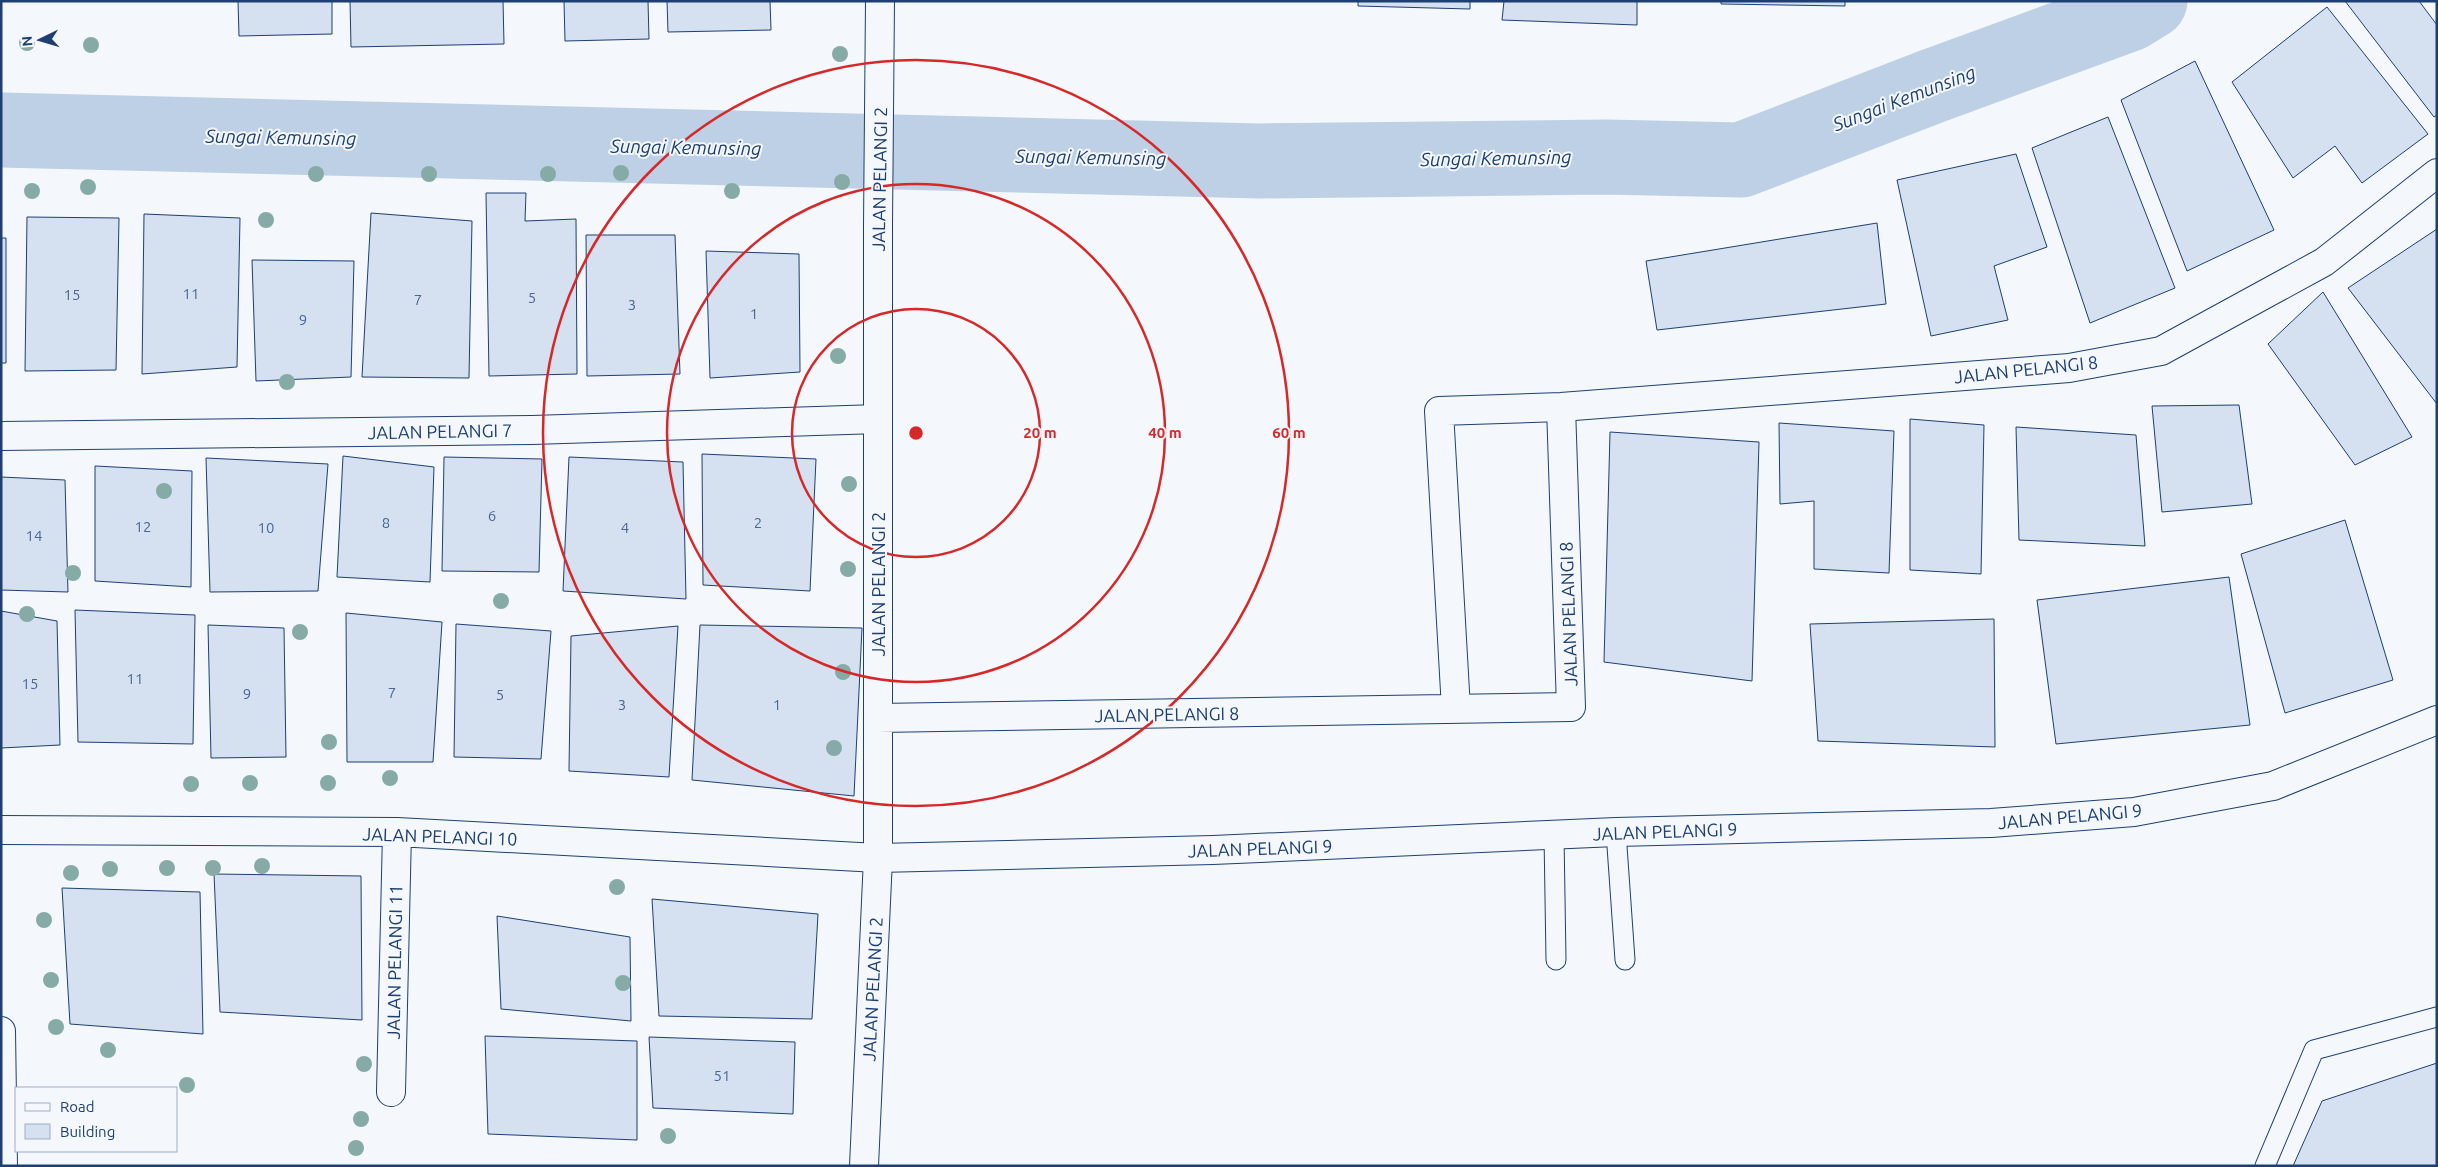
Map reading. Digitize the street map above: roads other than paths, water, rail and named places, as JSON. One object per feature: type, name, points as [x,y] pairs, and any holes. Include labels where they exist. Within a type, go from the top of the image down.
[{"type":"street","name":"JALAN PELANGI 2","points":[[864,1166],[878,858],[880,1]]},
{"type":"street","name":"JALAN PELANGI 8","points":[[1456,709],[1438,411],[1561,407],[2069,368],[2161,351],[2324,262],[2437,173]]},
{"type":"street","name":"JALAN PELANGI 8","points":[[878,718],[1571,707],[1561,407]]},
{"type":"street","name":"JALAN PELANGI 7","points":[[1,436],[532,430],[878,420]]},
{"type":"street","name":"JALAN PELANGI 9","points":[[878,858],[1212,850],[1616,832],[1991,823],[2134,812],[2273,786],[2437,720]]},
{"type":"street","name":"JALAN PELANGI 10","points":[[1,830],[397,832],[878,858]]},
{"type":"street","name":"JALAN PELANGI 11","points":[[391,1092],[397,832]]},
{"type":"street","points":[[1,1031],[3,1166]]},
{"type":"lane","points":[[1616,832],[1626,960]]},
{"type":"lane","points":[[1554,835],[1556,960]]},
{"type":"lane","points":[[2265,1166],[2314,1050],[2437,1017]]},
{"type":"waterway","name":"Sungai Kemunsing","points":[[1,130],[1259,161],[1606,157],[1741,160],[1930,87],[2129,14],[2150,1]]}]
